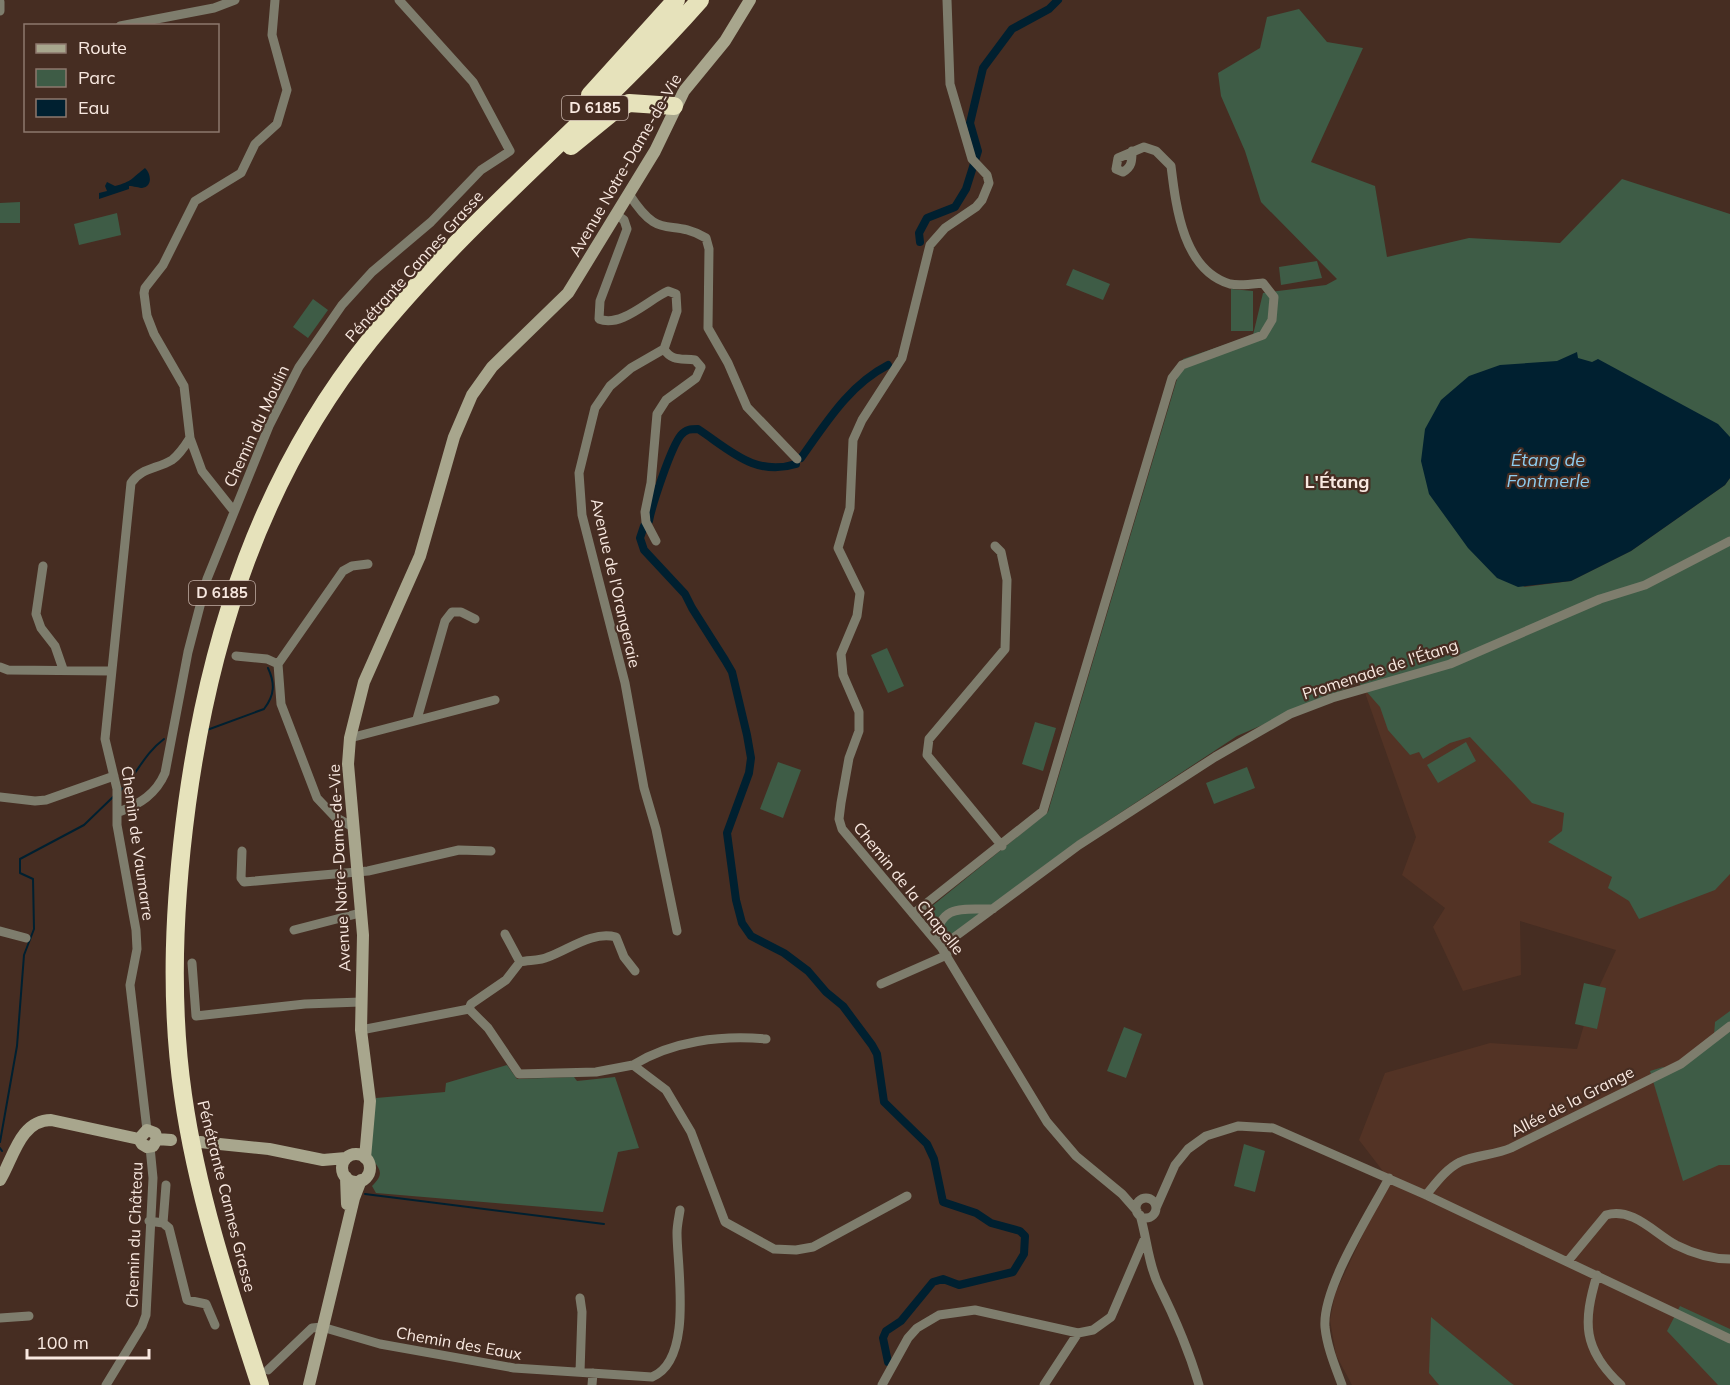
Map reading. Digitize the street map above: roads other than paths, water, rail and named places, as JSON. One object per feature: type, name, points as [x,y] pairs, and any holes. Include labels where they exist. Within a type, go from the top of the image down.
[{"type":"highway","points":[[590,95],[676,0]]},
{"type":"highway","name":"Pénétrante Cannes Grasse","points":[[248,1385],[226,1318],[193,1200],[172,1101],[165,1023],[163,960],[169,860],[186,741],[212,626],[254,509],[301,420],[336,368],[430,255],[590,95],[650,39],[685,0]]},
{"type":"highway","name":"Pénétrante Cannes Grasse","points":[[264,1378],[229,1293],[198,1174],[183,1099],[177,1048],[174,983],[178,882],[197,735],[219,639],[240,574],[265,510],[303,437],[344,374],[384,323],[488,214],[664,40],[700,0]]},
{"type":"highway","points":[[488,214],[622,106],[636,102],[667,110]]},
{"type":"main road","name":"Avenue Notre-Dame-de-Vie","points":[[364,1158],[364,1139],[369,1111],[361,1030],[363,935],[348,764],[351,738],[364,682],[420,556],[454,437],[472,395],[492,367],[568,293],[655,151],[667,110],[725,40],[751,1]]},
{"type":"main road","name":"Avenue Notre-Dame-de-Vie","points":[[348,1157],[359,1136],[368,1088]]},
{"type":"main road","points":[[0,1180],[19,1142],[30,1129],[42,1122],[51,1120],[143,1134],[155,1133],[154,1143],[171,1140]]},
{"type":"main road","points":[[200,1142],[261,1148],[324,1160],[364,1158],[369,1171],[361,1180],[330,1293]]},
{"type":"main road","points":[[309,1385],[348,1202],[342,1164],[348,1157]]},
{"type":"main road","points":[[324,1160],[353,1181],[361,1180]]},
{"type":"street","points":[[130,24],[214,8],[235,0]]},
{"type":"street","points":[[233,510],[202,471],[190,438],[184,386],[147,316],[145,288],[163,265],[195,201],[241,173],[255,144],[277,124],[287,90],[272,35],[275,0]]},
{"type":"street","name":"Chemin du Moulin","points":[[119,812],[149,796],[160,784],[165,773],[188,652],[207,579],[233,510],[269,426],[299,367],[342,305],[386,259],[431,222],[481,170],[510,151],[473,82],[399,0]]},
{"type":"street","name":"Chemin de la Chapelle","points":[[947,0],[950,84],[975,162],[987,175],[989,183],[982,200],[968,213],[945,228],[930,245],[902,358],[861,420],[853,440],[850,508],[838,548],[860,593],[856,616],[841,654],[843,675],[859,712],[859,731],[849,758],[839,819],[842,829],[941,947],[1047,1122],[1076,1156],[1122,1194],[1139,1213]]},
{"type":"street","points":[[0,2],[0,11]]},
{"type":"street","points":[[913,915],[1041,814],[1045,807],[1172,378],[1182,365],[1263,335],[1272,320],[1274,297],[1263,283],[1233,285],[1214,278],[1186,244],[1171,166],[1165,157],[1156,150],[1144,147],[1132,151]]},
{"type":"street","points":[[629,194],[644,216],[657,226],[697,233],[706,238],[709,249],[708,328],[728,363],[747,407],[797,459]]},
{"type":"street","points":[[617,215],[624,220],[627,229],[600,301],[599,319],[606,322],[617,321],[668,291],[676,294],[677,311],[664,349],[668,355],[677,360],[695,360],[699,363],[700,372],[693,381],[666,400],[657,414],[647,525],[656,542]]},
{"type":"street","name":"Avenue de l'Orangeraie","points":[[664,349],[631,368],[610,386],[595,408],[579,473],[579,495],[606,603],[609,629],[625,683],[644,788],[656,829],[677,931]]},
{"type":"street","name":"Chemin de Vaumarre","points":[[143,1134],[130,985],[137,948],[117,825],[118,792],[105,739],[110,671],[131,483],[137,473],[171,460],[181,452],[190,438]]},
{"type":"street","name":"Promenade de l'Étang","points":[[881,984],[941,947],[1078,845],[1232,747],[1290,714],[1332,698],[1450,664],[1600,599],[1645,585],[1730,541]]},
{"type":"street","points":[[994,546],[1000,552],[1007,580],[1005,650],[929,739],[927,755],[1002,846]]},
{"type":"street","points":[[353,827],[334,817],[317,798],[281,704],[278,664],[344,571],[352,566],[368,564]]},
{"type":"street","points":[[43,566],[36,614],[41,628],[56,646],[63,669]]},
{"type":"street","points":[[417,718],[445,621],[452,612],[461,612],[475,619]]},
{"type":"street","points":[[236,656],[267,659],[278,664]]},
{"type":"street","points":[[0,667],[8,670],[110,671]]},
{"type":"street","points":[[351,738],[417,718],[495,700]]},
{"type":"street","points":[[0,797],[46,800],[114,776]]},
{"type":"street","points":[[242,851],[241,878],[244,882],[357,872],[453,851],[491,851]]},
{"type":"street","points":[[941,947],[941,918],[950,911],[993,909]]},
{"type":"street","points":[[294,930],[360,913]]},
{"type":"street","points":[[0,931],[26,938]]},
{"type":"street","points":[[505,934],[520,962]]},
{"type":"street","points":[[469,1009],[471,1004],[506,980],[520,962],[547,958],[572,945],[606,935],[616,937],[624,957],[635,971]]},
{"type":"street","points":[[192,963],[196,1016],[305,1004],[361,1002]]},
{"type":"street","points":[[361,1030],[469,1009]]},
{"type":"street","points":[[469,1009],[488,1028],[519,1074],[596,1072],[633,1065],[651,1054],[677,1046],[713,1040],[766,1039]]},
{"type":"street","name":"Allée de la Grange","points":[[1426,1195],[1445,1173],[1461,1162],[1496,1155],[1681,1064],[1730,1026]]},
{"type":"street","points":[[633,1065],[666,1090],[691,1132],[725,1222],[764,1244],[785,1250],[813,1247],[907,1196]]},
{"type":"street","points":[[882,1385],[898,1353],[917,1328],[939,1315],[952,1311],[975,1310],[1078,1334],[1102,1326],[1111,1317],[1166,1182],[1175,1166],[1188,1149],[1206,1136],[1238,1126],[1273,1128],[1403,1184],[1730,1339]]},
{"type":"street","name":"Chemin du Château","points":[[106,1385],[142,1326],[146,1315],[154,1143]]},
{"type":"street","points":[[1342,1385],[1326,1335],[1328,1301],[1338,1274],[1389,1178]]},
{"type":"street","points":[[1166,1182],[1137,1206],[1142,1241],[1199,1385]]},
{"type":"street","points":[[163,1223],[166,1185]]},
{"type":"street","name":"Chemin de la Chapelle","points":[[1122,1194],[1144,1198]]},
{"type":"street","points":[[1144,1198],[1154,1202],[1154,1212]]},
{"type":"street","name":"Chemin des Eaux","points":[[322,1327],[380,1344],[514,1368],[652,1377],[668,1366],[672,1358],[682,1305],[677,1231],[680,1210]]},
{"type":"street","points":[[1139,1213],[1146,1217],[1154,1212]]},
{"type":"street","points":[[1568,1261],[1606,1215],[1616,1212],[1635,1218],[1675,1244],[1695,1253],[1716,1259],[1730,1259]]},
{"type":"street","points":[[149,1221],[163,1223],[169,1228],[187,1300],[206,1304],[215,1325]]},
{"type":"street","points":[[1597,1275],[1589,1301],[1586,1329],[1598,1356],[1621,1385]]},
{"type":"street","points":[[580,1298],[582,1312],[580,1372]]},
{"type":"street","points":[[0,1318],[30,1316]]},
{"type":"street","points":[[264,1378],[312,1328],[322,1327]]},
{"type":"street","points":[[1044,1385],[1078,1334]]},
{"type":"street","points":[[592,1385],[593,1373]]},
{"type":"water","points":[[145,168],[150,180],[146,187],[129,186],[129,189],[99,199],[99,193],[107,191],[105,186],[107,182],[115,186],[125,183]]},
{"type":"water","name":"Étang de Fontmerle","points":[[1577,352],[1578,358],[1592,362],[1598,359],[1718,424],[1730,437],[1730,478],[1725,485],[1631,551],[1571,581],[1518,587],[1497,578],[1468,548],[1429,494],[1421,461],[1425,429],[1441,400],[1469,376],[1500,365],[1557,361]]},
{"type":"waterway","points":[[920,242],[919,233],[927,218],[955,207],[966,189],[978,151],[970,123],[983,68],[1012,29],[1049,9],[1058,0]]},
{"type":"waterway","points":[[801,458],[829,418],[850,394],[874,373],[888,365]]},
{"type":"waterway","points":[[796,464],[781,467],[755,464],[732,453],[698,429],[687,430],[681,435],[672,451],[649,521],[644,526],[640,538],[644,550],[685,594],[732,672],[751,758],[749,773],[727,833],[736,900],[742,923],[751,936],[784,953],[808,971],[826,992],[843,1006],[872,1045],[877,1054],[884,1102],[927,1144],[934,1159],[943,1202],[976,1213],[991,1223],[1020,1231],[1025,1236],[1024,1254],[1013,1272],[959,1285],[943,1279],[933,1282],[901,1321],[886,1331],[883,1338],[888,1362]]},
{"type":"waterway","points":[[207,730],[264,709],[273,689],[268,668]]},
{"type":"waterway","points":[[120,791],[151,751],[164,739]]},
{"type":"waterway","points":[[0,1142],[17,1046],[24,955],[34,929],[33,879],[20,873],[20,859],[84,825],[114,796]]},
{"type":"waterway","points":[[365,1194],[604,1224]]},
{"type":"district","name":"L'Étang","points":[[1337,482]]}]
